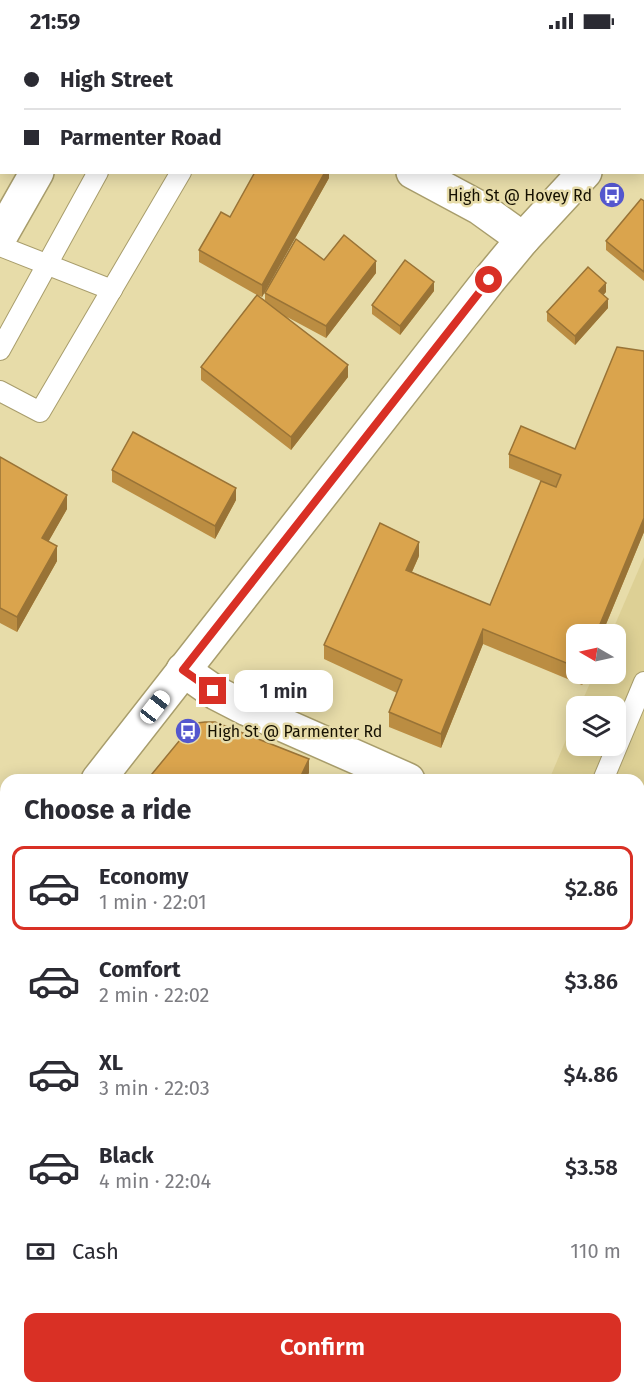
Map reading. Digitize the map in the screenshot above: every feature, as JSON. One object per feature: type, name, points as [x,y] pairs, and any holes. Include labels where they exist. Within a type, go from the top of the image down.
[{"type":"main road","points":[[0,237],[36,174]]},
{"type":"main road","points":[[417,174],[480,208],[523,239]]},
{"type":"main road","points":[[103,774],[489,280],[523,239],[583,174]]},
{"type":"main road","points":[[183,670],[228,700],[359,770],[379,774]]},
{"type":"lane","points":[[0,350],[97,174]]},
{"type":"lane","points":[[0,391],[40,412],[180,174]]},
{"type":"lane","points":[[0,246],[112,290]]},
{"type":"lane","points":[[606,774],[644,682]]},
{"type":"shaded area","points":[[644,557],[644,774],[552,774],[566,740],[566,756],[626,756],[626,696],[584,696],[590,684],[626,684],[626,624],[615,624]]},
{"type":"building","points":[[254,174],[324,174],[262,285],[199,250],[221,212],[230,217]]},
{"type":"building","points":[[641,199],[644,201],[644,272],[606,241]]},
{"type":"building","points":[[344,235],[376,261],[326,326],[265,293],[296,239],[324,260]]},
{"type":"building","points":[[405,260],[434,282],[400,326],[372,305]]},
{"type":"building","points":[[588,267],[606,283],[599,291],[608,299],[575,336],[547,312]]},
{"type":"building","points":[[257,295],[348,365],[291,437],[201,367]]},
{"type":"building","points":[[617,347],[644,351],[644,518],[600,624],[566,624],[566,663],[483,629],[441,734],[389,712],[402,680],[324,645],[380,523],[419,542],[406,570],[490,605],[541,481],[556,487],[561,475],[509,454],[521,426],[575,449]]},
{"type":"building","points":[[133,432],[236,488],[215,526],[112,470]]},
{"type":"building","points":[[0,457],[67,495],[42,538],[57,546],[17,617],[0,608]]},
{"type":"building","points":[[215,722],[309,759],[302,774],[152,774],[189,729],[197,723]]},
{"type":"place","name":"High St @ Hovey Rd","points":[[612,195]]},
{"type":"place","name":"High St @ Parmenter Rd","points":[[188,731]]},
{"type":"route","points":[[213,691],[183,670],[489,280]]}]
